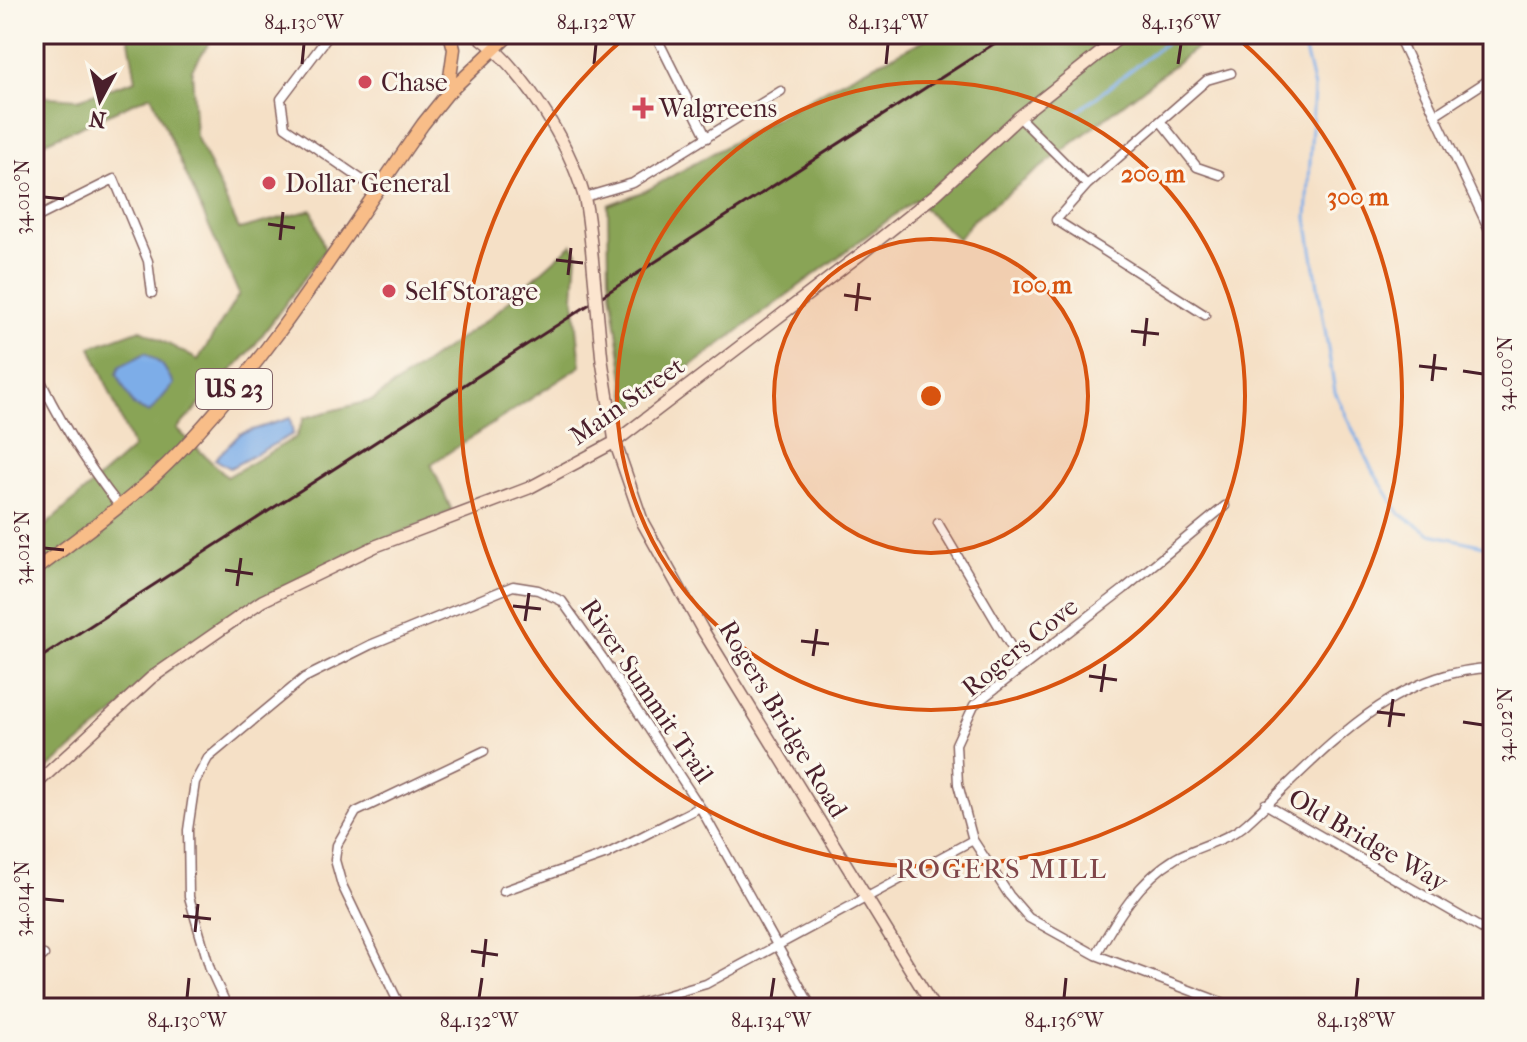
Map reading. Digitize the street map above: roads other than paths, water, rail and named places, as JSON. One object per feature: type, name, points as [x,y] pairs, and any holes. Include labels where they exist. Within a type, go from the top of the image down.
[{"type":"main road","points":[[447,94],[454,49],[450,34]]},
{"type":"main road","name":"US 23","points":[[34,571],[120,507],[178,453],[259,359],[447,94],[510,34]]},
{"type":"street","points":[[330,34],[281,99],[285,127],[377,190]]},
{"type":"street","name":"Rogers Bridge Road","points":[[476,34],[494,50],[559,133],[585,197],[602,361],[615,442],[643,523],[702,629],[934,1008]]},
{"type":"street","points":[[655,34],[707,138]]},
{"type":"street","name":"Main Street","points":[[34,786],[151,678],[262,601],[376,546],[529,488],[615,442],[936,194],[1019,117],[1124,34]]},
{"type":"street","points":[[1397,34],[1493,238]]},
{"type":"street","points":[[1205,315],[1056,220],[1087,185],[1207,80],[1231,73]]},
{"type":"street","points":[[1436,114],[1493,77]]},
{"type":"street","points":[[585,197],[633,183],[781,91]]},
{"type":"street","points":[[1019,117],[1087,185]]},
{"type":"street","points":[[1161,122],[1197,167],[1220,175]]},
{"type":"street","points":[[34,219],[114,179],[148,261],[152,293]]},
{"type":"street","points":[[34,366],[88,467],[120,507]]},
{"type":"street","points":[[34,400],[48,396]]},
{"type":"street","name":"Rogers Cove","points":[[1225,506],[974,705],[956,744],[958,784],[973,840],[1009,895],[1029,918],[1096,955],[1237,1008]]},
{"type":"street","points":[[938,523],[1023,667]]},
{"type":"street","name":"River Summit Trail","points":[[228,1008],[210,969],[189,897],[188,830],[195,782],[208,758],[304,678],[370,645],[513,586],[538,590],[562,601],[700,807],[812,1008]]},
{"type":"street","points":[[1096,955],[1123,907],[1174,859],[1245,826],[1326,747],[1389,699],[1434,679],[1493,668]]},
{"type":"street","points":[[401,1008],[342,885],[335,860],[337,845],[356,812],[484,751]]},
{"type":"street","name":"Old Bridge Way","points":[[1265,804],[1493,935]]},
{"type":"street","points":[[503,891],[607,854],[700,807]]},
{"type":"street","points":[[623,1008],[706,984],[867,900],[973,840]]},
{"type":"street","points":[[34,962],[44,955]]},
{"type":"water","points":[[146,353],[163,366],[174,384],[149,413],[133,405],[117,374],[120,366]]},
{"type":"water","points":[[290,418],[293,434],[230,468],[215,459],[240,434]]},
{"type":"waterway","points":[[1076,113],[1177,34]]},
{"type":"waterway","points":[[1301,34],[1314,88],[1307,218],[1335,392],[1371,468],[1400,514],[1431,534],[1493,548]]},
{"type":"railway","points":[[34,662],[1009,34]]},
{"type":"place","name":"Chase","points":[[365,82]]},
{"type":"place","name":"Walgreens","points":[[643,108]]},
{"type":"place","name":"Dollar General","points":[[269,183]]},
{"type":"place","name":"Self Storage","points":[[389,291]]},
{"type":"district","name":"ROGERS MILL","points":[[1002,868]]}]
